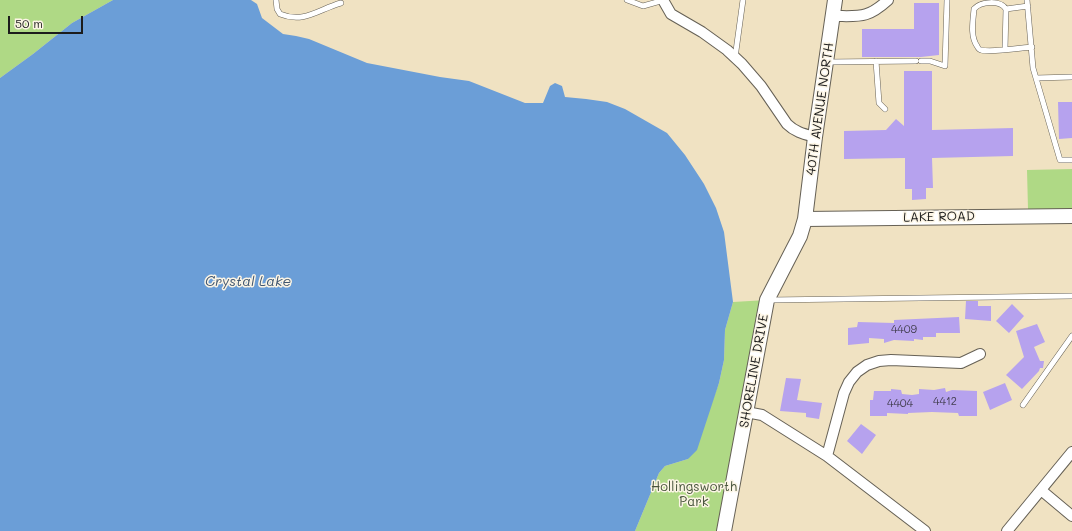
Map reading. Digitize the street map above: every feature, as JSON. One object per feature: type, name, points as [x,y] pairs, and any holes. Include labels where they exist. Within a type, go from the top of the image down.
[{"type":"street","points":[[664,0],[671,14],[702,32],[727,50],[735,58],[762,86],[786,124],[791,129],[816,137]]},
{"type":"street","name":"40TH AVENUE NORTH","points":[[805,219],[835,0]]},
{"type":"street","points":[[834,16],[863,16],[880,8],[888,0]]},
{"type":"street","name":"LAKE ROAD","points":[[805,219],[1072,216]]},
{"type":"street","name":"SHORELINE DRIVE","points":[[724,531],[767,300],[800,236],[805,219]]},
{"type":"street","points":[[827,456],[844,393],[849,382],[857,372],[867,365],[879,361],[891,360],[961,363],[980,354]]},
{"type":"street","points":[[746,412],[762,415],[827,456],[925,531]]},
{"type":"street","points":[[1006,531],[1072,452]]},
{"type":"street","points":[[1041,490],[1072,516]]},
{"type":"lane","points":[[276,0],[277,9],[280,14],[296,17],[312,15],[341,3]]},
{"type":"lane","points":[[627,0],[643,6],[664,0]]},
{"type":"lane","points":[[735,58],[743,0]]},
{"type":"lane","points":[[827,62],[930,61],[945,66],[946,0]]},
{"type":"lane","points":[[1027,0],[1036,78],[1060,160],[1072,160]]},
{"type":"lane","points":[[1005,49],[1006,9],[1003,4],[987,3],[977,6],[974,9],[973,29],[974,40],[977,48],[980,50],[1005,49],[1032,47]]},
{"type":"lane","points":[[1006,9],[1028,6]]},
{"type":"lane","points":[[876,61],[879,103],[885,110]]},
{"type":"lane","points":[[1036,78],[1072,77]]},
{"type":"lane","points":[[767,300],[1072,296]]},
{"type":"lane","points":[[1023,405],[1072,336]]},
{"type":"green space","points":[[0,0],[113,0],[72,23],[0,78]]},
{"type":"green space","points":[[1072,169],[1072,209],[1028,209],[1027,170]]},
{"type":"green space","name":"Hollingsworth Park","points":[[767,300],[724,531],[635,531],[659,473],[665,466],[688,459],[709,410],[719,383],[724,360],[725,330],[733,302]]},
{"type":"water","name":"Crystal Lake","points":[[113,0],[251,0],[257,4],[262,18],[283,34],[309,39],[367,63],[469,81],[525,103],[543,103],[550,86],[555,83],[562,86],[565,97],[607,102],[625,109],[667,133],[685,155],[704,184],[716,208],[724,232],[733,302],[725,330],[724,360],[719,383],[697,450],[688,459],[665,466],[659,473],[635,531],[0,531],[0,78],[72,23]]},
{"type":"building","points":[[914,3],[939,3],[939,55],[921,57],[862,57],[862,29],[914,29]]},
{"type":"building","points":[[904,71],[932,71],[932,130],[1013,128],[1013,156],[932,158],[933,188],[926,188],[926,199],[912,200],[912,189],[905,189],[905,158],[844,159],[844,131],[886,130],[896,119],[904,126]]},
{"type":"building","points":[[1058,102],[1072,102],[1072,138],[1059,139]]},
{"type":"building","points":[[966,301],[978,301],[978,306],[991,306],[991,321],[965,319]]},
{"type":"building","points":[[1012,304],[1024,316],[1009,333],[996,321]]},
{"type":"building","points":[[959,317],[960,333],[936,333],[936,337],[923,337],[923,340],[894,340],[884,343],[884,339],[869,338],[869,343],[848,345],[848,328],[857,327],[858,322],[894,323],[894,320]]},
{"type":"building","points":[[1037,324],[1045,342],[1034,347],[1040,361],[1044,361],[1043,368],[1040,368],[1022,389],[1006,375],[1024,357],[1016,331]]},
{"type":"building","points":[[786,378],[801,379],[797,400],[822,403],[819,419],[806,417],[806,413],[780,411]]},
{"type":"building","points":[[1005,383],[1012,400],[990,410],[983,392]]},
{"type":"building","points":[[945,388],[946,392],[952,390],[977,391],[977,416],[959,416],[958,413],[932,412],[908,414],[887,413],[887,416],[870,416],[870,400],[873,400],[874,391],[891,391],[891,389],[901,390],[902,394],[912,395],[919,394],[919,389],[934,390]]},
{"type":"building","points":[[861,424],[876,435],[862,454],[847,441]]}]
